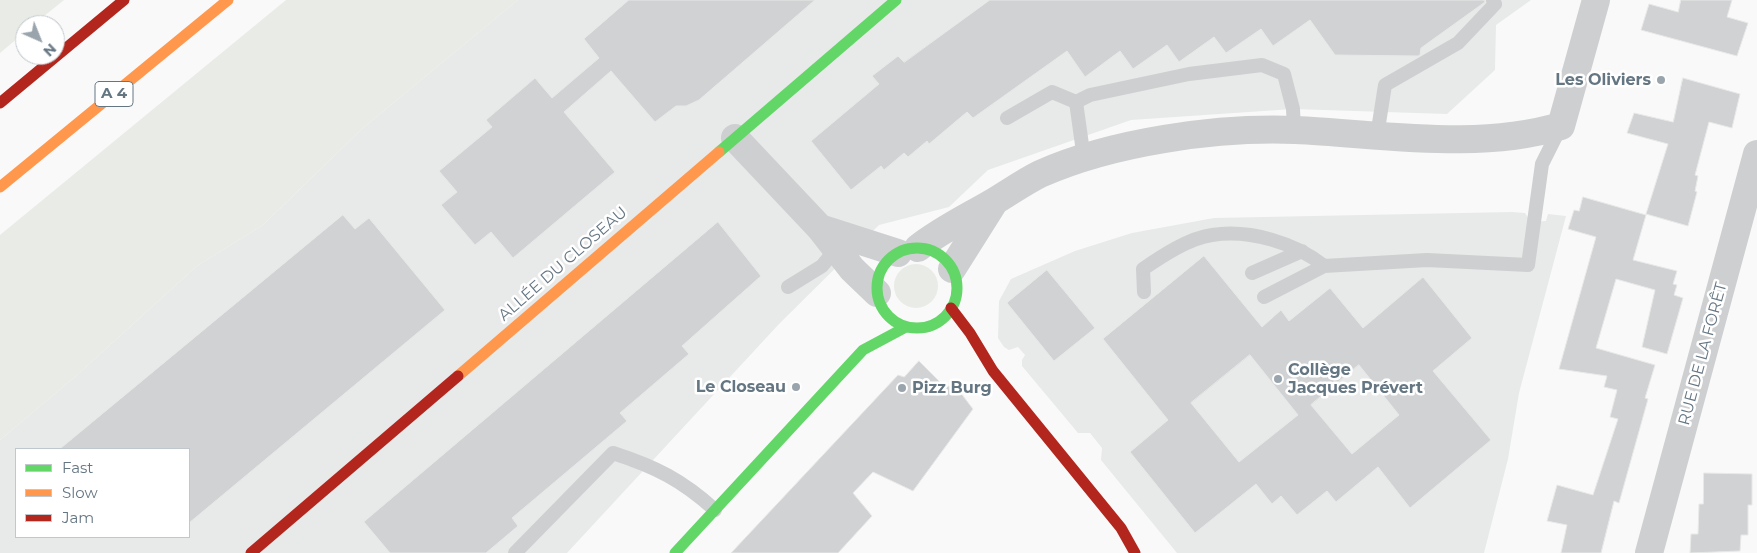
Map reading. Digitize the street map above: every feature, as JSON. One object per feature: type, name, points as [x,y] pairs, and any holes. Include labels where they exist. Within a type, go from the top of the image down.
[{"type":"main road","points":[[0,103],[124,0]]},
{"type":"main road","name":"A 4","points":[[0,187],[228,0]]},
{"type":"main road","name":"ALLÉE DU CLOSEAU","points":[[250,553],[896,0]]},
{"type":"main road","points":[[874,320],[879,299],[878,277],[883,268],[908,251],[938,254],[952,269],[956,282],[956,295],[946,315],[933,325],[906,327],[891,319],[879,299]]},
{"type":"main road","points":[[951,308],[973,337],[993,371],[1140,550]]},
{"type":"main road","points":[[933,325],[944,335]]},
{"type":"main road","points":[[675,553],[864,350],[906,327]]},
{"type":"main road","points":[[864,350],[868,334]]},
{"type":"main road","points":[[969,356],[993,371]]},
{"type":"street","points":[[820,228],[908,251],[951,224],[995,201],[1011,189],[1041,174],[1103,152],[1169,138],[1294,130],[1378,136],[1496,138],[1534,134],[1561,126],[1596,0]]},
{"type":"street","points":[[735,138],[820,228],[836,250],[879,299]]},
{"type":"street","name":"RUE DE LA FORÊT","points":[[1649,553],[1757,154]]},
{"type":"street","points":[[952,269],[995,201]]},
{"type":"lane","points":[[1378,136],[1385,85],[1458,43],[1496,4],[1493,0]]},
{"type":"lane","points":[[1006,118],[1052,92],[1076,102],[1090,95],[1189,74],[1262,66],[1284,74],[1293,110],[1294,130]]},
{"type":"lane","points":[[1076,102],[1084,159]]},
{"type":"lane","points":[[1264,297],[1324,266],[1427,260],[1528,265],[1542,164],[1561,126]]},
{"type":"lane","points":[[1144,292],[1143,269],[1166,252],[1212,235],[1260,236],[1302,252],[1324,266]]},
{"type":"lane","points":[[788,287],[822,266],[836,250]]},
{"type":"lane","points":[[1252,273],[1302,252]]},
{"type":"lane","points":[[515,553],[613,453],[648,464],[690,487],[715,510]]},
{"type":"shaded area","points":[[0,0],[64,0],[45,15],[15,15],[15,40],[0,53]]},
{"type":"shaded area","points":[[286,0],[518,0],[362,129],[263,225],[197,266],[75,377],[0,440],[0,235]]},
{"type":"shaded area","points":[[518,0],[1531,0],[1496,25],[1495,70],[1447,114],[1293,109],[1131,120],[988,170],[949,207],[879,225],[779,324],[567,553],[0,553],[0,440],[75,377],[197,266],[263,225],[362,129]]},
{"type":"shaded area","name":"Collège Jacques Prévert","points":[[1525,213],[1531,222],[1546,221],[1548,214],[1566,216],[1519,393],[1508,459],[1484,553],[1177,553],[1101,460],[1102,448],[1090,433],[1078,433],[1022,366],[1022,360],[1025,355],[1018,347],[1009,350],[1004,347],[998,338],[999,301],[1011,279],[1075,251],[1132,233],[1214,218]]},
{"type":"shaded area","points":[[920,264],[932,270],[937,277],[937,295],[932,302],[925,307],[912,308],[904,305],[897,298],[894,282],[897,274],[904,267]]},
{"type":"building","points":[[629,0],[815,0],[699,100],[686,106],[676,106],[655,122],[611,71],[564,112],[615,172],[513,258],[491,232],[475,245],[441,205],[457,192],[439,171],[492,127],[486,120],[535,78],[552,98],[599,58],[584,39]]},
{"type":"building","points":[[990,0],[1484,0],[1485,2],[1421,48],[1420,55],[1418,56],[1335,55],[1310,20],[1273,46],[1261,29],[1226,53],[1214,37],[1179,62],[1167,45],[1133,69],[1120,51],[1085,77],[1067,51],[973,118],[967,112],[929,144],[927,141],[908,157],[904,153],[884,170],[881,166],[851,190],[811,141],[879,84],[872,76],[898,56],[904,62]]},
{"type":"building","points":[[1681,0],[1732,0],[1727,17],[1748,23],[1737,56],[1641,30],[1649,4],[1678,12]]},
{"type":"building","points":[[1683,78],[1740,94],[1732,128],[1709,122],[1695,175],[1698,176],[1695,191],[1697,192],[1688,226],[1646,214],[1668,144],[1627,133],[1634,113],[1673,122]]},
{"type":"building","points":[[1583,197],[1646,215],[1633,260],[1677,271],[1673,284],[1677,285],[1674,295],[1683,298],[1667,354],[1642,347],[1655,290],[1616,279],[1596,348],[1655,365],[1645,398],[1648,399],[1619,503],[1614,501],[1601,553],[1561,553],[1567,525],[1547,521],[1557,485],[1593,495],[1618,419],[1610,417],[1617,390],[1604,387],[1607,376],[1559,369],[1596,237],[1568,229],[1574,210],[1579,211]]},
{"type":"building","points":[[343,215],[355,229],[369,218],[445,310],[190,522],[190,448],[61,448]]},
{"type":"building","points":[[718,222],[761,276],[682,346],[689,354],[620,413],[627,421],[512,518],[518,526],[486,553],[390,553],[364,522]]},
{"type":"building","points":[[1204,256],[1262,327],[1281,310],[1289,321],[1330,288],[1363,328],[1423,277],[1472,338],[1433,371],[1491,440],[1410,508],[1378,467],[1336,502],[1327,491],[1297,515],[1281,496],[1272,504],[1256,484],[1195,533],[1130,452],[1168,420],[1103,339]],"holes":[[[1250,355],[1298,415],[1239,462],[1191,403]],[[1359,365],[1399,415],[1352,454],[1311,405]]]},
{"type":"building","points":[[1047,270],[1095,328],[1054,361],[1007,303]]},
{"type":"building","points":[[919,361],[943,385],[957,388],[973,409],[913,491],[873,472],[853,493],[872,516],[838,553],[731,553],[898,375],[904,377]]},
{"type":"building","points":[[1704,473],[1752,474],[1752,505],[1748,505],[1748,535],[1741,535],[1740,551],[1690,553],[1691,534],[1698,534],[1699,504],[1703,504]]},
{"type":"traffic: fast","points":[[719,152],[896,0]]},
{"type":"traffic: fast","points":[[917,248],[932,251],[945,260],[954,273],[957,288],[954,303],[945,316],[932,325],[917,328],[902,325],[889,316],[880,303],[877,288],[880,273],[889,260],[902,251],[917,248]]},
{"type":"traffic: fast","points":[[675,553],[863,350],[906,327]]},
{"type":"traffic: slow","points":[[0,187],[228,0]]},
{"type":"traffic: slow","points":[[458,376],[719,152]]},
{"type":"traffic: jam","points":[[0,103],[124,0]]},
{"type":"traffic: jam","points":[[951,308],[970,333],[993,371],[1121,528],[1135,553]]},
{"type":"traffic: jam","points":[[251,553],[458,376]]},
{"type":"place","name":"Les Oliviers","points":[[1661,80]]},
{"type":"place","name":"Collège Jacques Prévert","points":[[1278,379]]},
{"type":"place","name":"Le Closeau","points":[[796,387]]},
{"type":"place","name":"Pizz Burg","points":[[902,388]]}]
